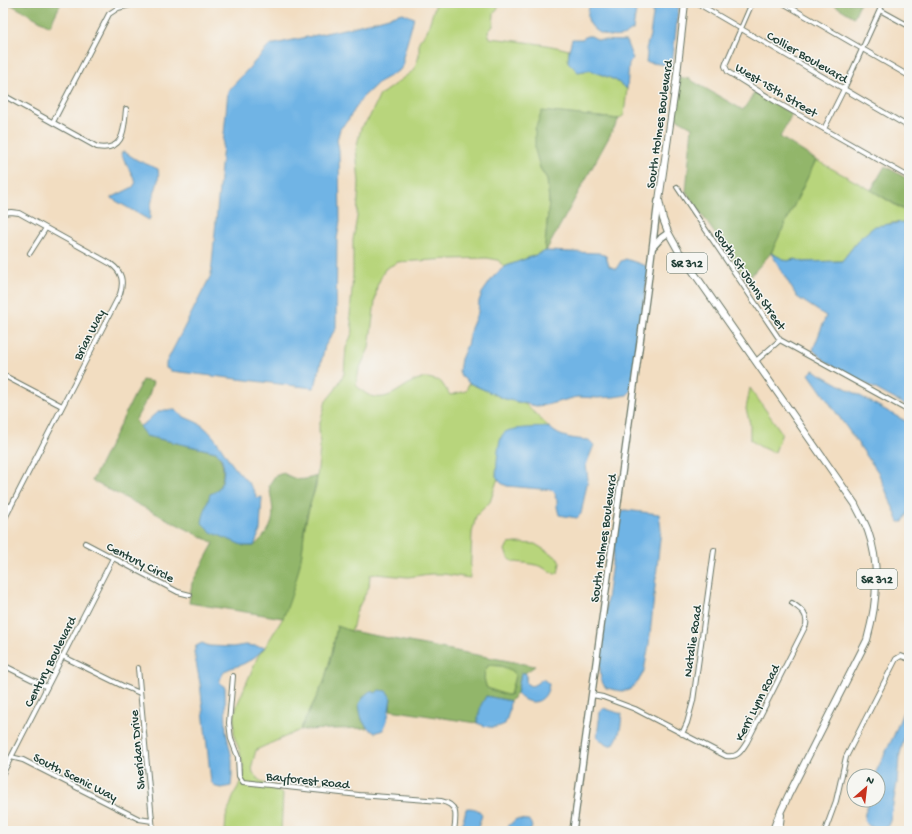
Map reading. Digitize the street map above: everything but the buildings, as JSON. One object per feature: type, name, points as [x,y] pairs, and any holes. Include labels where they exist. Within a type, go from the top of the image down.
[{"type":"main road","name":"South Holmes Boulevard","points":[[573,831],[648,291],[658,200],[676,83],[685,3]]},
{"type":"main road","name":"SR 312","points":[[658,200],[668,233],[678,250],[855,504],[868,532],[875,562],[877,583],[876,600],[867,640],[792,789],[773,831]]},
{"type":"main road","points":[[652,248],[668,233]]},
{"type":"main road","name":"SR 312","points":[[779,831],[782,811]]},
{"type":"street","points":[[53,122],[109,14],[118,8],[138,3]]},
{"type":"street","name":"Collier Boulevard","points":[[696,3],[909,126]]},
{"type":"street","points":[[741,28],[752,3]]},
{"type":"street","points":[[783,3],[909,76]]},
{"type":"street","points":[[824,129],[883,3]]},
{"type":"street","points":[[880,10],[909,26]]},
{"type":"street","name":"West 15th Street","points":[[741,28],[726,62],[726,70],[730,74],[909,177]]},
{"type":"street","points":[[3,95],[98,147],[104,148],[112,147],[119,142],[123,135],[126,109]]},
{"type":"street","name":"South St Johns Street","points":[[677,187],[780,340],[909,411]]},
{"type":"street","name":"Brian Way","points":[[3,213],[20,213],[111,264],[118,270],[122,278],[120,294],[3,522]]},
{"type":"street","points":[[30,253],[46,228]]},
{"type":"street","points":[[756,361],[780,340]]},
{"type":"street","points":[[3,375],[62,406]]},
{"type":"street","points":[[3,504],[11,507]]},
{"type":"street","name":"Century Circle","points":[[85,543],[178,592],[190,595]]},
{"type":"street","name":"Natalie Road","points":[[682,734],[687,723],[693,701],[714,550]]},
{"type":"street","name":"Century Boulevard","points":[[3,773],[113,558]]},
{"type":"street","name":"Kerri Lynn Road","points":[[592,695],[603,697],[635,709],[726,756],[734,756],[740,753],[747,742],[806,625],[806,617],[804,612],[792,603]]},
{"type":"street","points":[[62,656],[140,693]]},
{"type":"street","points":[[825,831],[836,801],[846,757],[896,659],[901,656],[909,659]]},
{"type":"street","points":[[3,665],[47,687]]},
{"type":"street","name":"Sheridan Drive","points":[[138,668],[153,831]]},
{"type":"street","name":"Bayforest Road","points":[[233,676],[228,723],[238,757],[239,776],[243,782],[359,795],[441,801],[449,804],[454,809],[456,818],[454,831]]},
{"type":"street","name":"South Scenic Way","points":[[11,757],[23,760],[139,819],[152,821]]},
{"type":"green space","points":[[8,3],[61,3],[50,26]]},
{"type":"green space","points":[[436,3],[501,3],[494,14],[493,26],[488,32],[490,38],[539,44],[569,50],[568,62],[578,72],[590,70],[615,80],[627,89],[624,115],[619,119],[559,113],[540,168],[547,179],[549,201],[545,245],[546,251],[504,267],[498,260],[487,258],[398,262],[385,269],[377,286],[369,348],[359,370],[356,385],[369,395],[383,397],[391,395],[419,379],[427,378],[440,381],[450,395],[466,391],[469,383],[505,399],[525,404],[550,428],[504,433],[500,440],[496,476],[498,478],[490,502],[476,516],[472,533],[470,578],[443,574],[408,577],[376,574],[370,575],[369,587],[356,612],[351,631],[337,626],[332,653],[324,682],[300,730],[256,750],[252,765],[253,774],[263,783],[283,794],[281,831],[225,831],[226,817],[235,792],[243,779],[244,772],[240,752],[234,736],[234,716],[237,705],[258,656],[283,618],[292,590],[302,552],[305,526],[316,487],[320,448],[319,427],[326,401],[335,390],[344,374],[346,348],[353,331],[350,316],[353,275],[353,240],[357,217],[359,182],[356,149],[361,128],[369,118],[380,95],[414,70],[419,56],[419,41],[427,31]]},
{"type":"green space","points":[[831,3],[860,3],[854,17]]},
{"type":"green space","points":[[679,77],[689,79],[743,110],[755,92],[792,114],[780,137],[816,160],[771,253],[747,280],[686,192],[692,127],[674,117]]},
{"type":"green space","points":[[542,111],[619,119],[546,251],[545,245],[549,201],[547,179],[540,168],[535,150],[535,129]]},
{"type":"green space","points":[[816,160],[871,190],[908,213],[905,222],[891,223],[860,238],[842,261],[803,262],[795,259],[787,261],[771,253]]},
{"type":"green space","points":[[885,166],[909,180],[909,225],[905,222],[908,212],[871,190]]},
{"type":"green space","points":[[142,380],[153,382],[149,395],[135,421],[146,436],[216,452],[223,467],[223,472],[221,484],[215,493],[243,546],[254,546],[271,525],[273,512],[269,485],[275,476],[283,473],[292,478],[307,479],[317,476],[305,524],[303,549],[299,568],[292,594],[283,618],[189,603],[192,583],[214,543],[92,481]]},
{"type":"green space","points":[[750,388],[782,433],[775,452],[762,447],[750,439],[750,424],[746,409]]},
{"type":"green space","points":[[508,544],[535,544],[558,558],[560,563],[558,573],[555,574],[534,565],[515,562],[509,559],[505,550]]},
{"type":"green space","points":[[337,626],[351,631],[535,666],[525,673],[521,673],[517,694],[510,701],[486,696],[477,723],[390,710],[391,697],[361,718],[367,728],[300,730],[324,682],[332,653]],"holes":[[[489,665],[501,666],[513,671],[515,676],[510,695],[487,688],[484,679]]]},
{"type":"green space","points":[[489,665],[501,666],[513,670],[515,676],[510,695],[487,688],[484,676]]},
{"type":"water","points":[[590,3],[637,3],[633,30],[625,35],[614,37],[598,32],[590,24],[588,19]]},
{"type":"water","points":[[645,3],[679,3],[672,66],[646,62],[646,49],[650,35],[653,6],[645,6]]},
{"type":"water","points":[[403,13],[414,18],[403,57],[403,65],[400,70],[379,82],[362,98],[348,120],[340,129],[337,140],[339,150],[340,222],[337,239],[336,328],[325,346],[316,383],[313,388],[171,371],[166,368],[166,363],[211,275],[228,91],[270,45],[349,28]]},
{"type":"water","points":[[587,36],[591,36],[599,40],[626,41],[633,59],[629,63],[627,89],[615,80],[590,70],[578,72],[568,62],[572,39],[582,39]]},
{"type":"water","points":[[123,151],[137,160],[158,169],[159,173],[149,220],[111,198],[133,187],[136,182],[121,154]]},
{"type":"water","points":[[905,222],[909,225],[909,407],[828,363],[813,350],[826,316],[797,297],[771,253],[787,261],[795,259],[803,262],[842,261],[860,238],[875,226]]},
{"type":"water","points":[[546,251],[599,253],[606,256],[609,266],[616,269],[621,261],[626,259],[649,267],[631,391],[627,395],[598,398],[577,397],[536,406],[505,399],[469,383],[461,376],[459,371],[461,359],[478,312],[479,301],[482,293],[494,276],[504,267]]},
{"type":"water","points":[[813,370],[909,423],[909,510],[903,522],[899,522],[878,472],[809,374]]},
{"type":"water","points":[[165,410],[175,410],[182,416],[197,422],[204,427],[213,436],[235,468],[250,485],[257,498],[262,497],[260,531],[254,546],[244,546],[211,532],[202,523],[210,494],[221,485],[224,470],[222,460],[216,452],[146,436],[140,426],[157,413]]},
{"type":"water","points":[[550,428],[563,436],[589,440],[594,445],[586,465],[588,479],[581,514],[577,518],[559,515],[557,500],[555,497],[556,494],[552,490],[507,486],[501,483],[496,476],[500,441],[504,433],[517,429]]},
{"type":"water","points":[[625,510],[659,514],[661,529],[649,644],[644,671],[638,682],[629,690],[621,691],[606,688],[601,681],[599,658],[619,512]]},
{"type":"water","points":[[202,643],[209,646],[233,647],[245,645],[265,647],[251,660],[223,673],[219,683],[225,687],[226,731],[232,759],[231,786],[222,788],[216,787],[211,782],[200,683],[194,652],[196,646]]},
{"type":"water","points":[[521,673],[525,673],[527,675],[527,684],[531,686],[543,679],[549,684],[545,696],[532,702],[527,701],[517,694]]},
{"type":"water","points":[[379,690],[386,691],[391,697],[385,726],[383,730],[375,733],[367,727],[363,721],[359,704],[365,695],[370,691],[376,693]]},
{"type":"water","points":[[486,696],[510,701],[509,712],[505,724],[498,727],[491,727],[477,723],[481,705]]},
{"type":"water","points":[[603,708],[622,714],[619,734],[613,745],[606,745],[597,737],[600,712]]},
{"type":"water","points":[[909,711],[909,719],[899,758],[897,783],[890,821],[887,828],[883,830],[869,826],[864,821],[865,813],[867,808],[886,808],[886,768],[878,768],[903,712]]},
{"type":"water","points":[[466,809],[478,810],[482,815],[477,831],[461,831]]},
{"type":"water","points":[[516,819],[530,821],[532,827],[530,831],[487,831],[504,830]]}]
